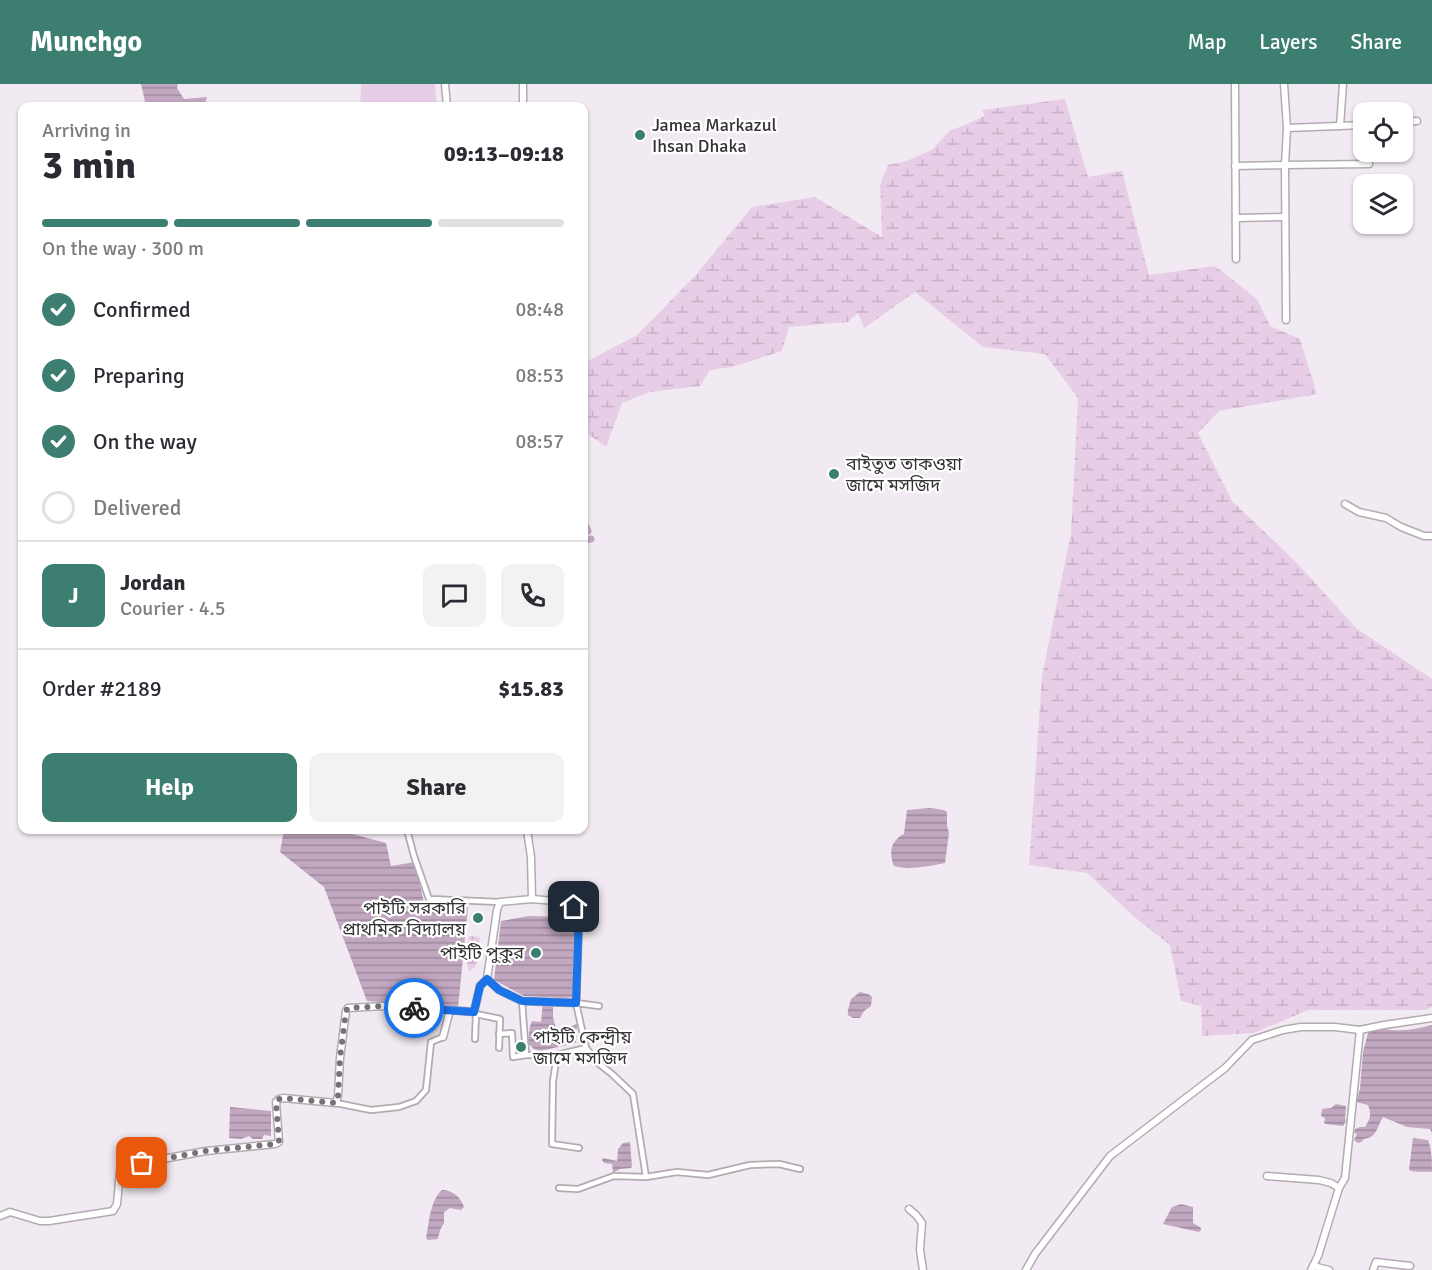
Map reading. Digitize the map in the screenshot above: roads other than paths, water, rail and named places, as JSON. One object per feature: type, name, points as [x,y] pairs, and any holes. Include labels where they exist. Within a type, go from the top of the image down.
[{"type":"street","points":[[445,84],[447,102]]},
{"type":"street","points":[[523,84],[523,102]]},
{"type":"street","points":[[1235,84],[1236,259]]},
{"type":"street","points":[[1284,84],[1287,128],[1286,320]]},
{"type":"street","points":[[1340,126],[1342,84]]},
{"type":"street","points":[[1413,121],[1417,121]]},
{"type":"street","points":[[1287,128],[1353,125]]},
{"type":"street","points":[[1235,166],[1369,164]]},
{"type":"street","points":[[1236,218],[1285,218]]},
{"type":"street","points":[[1345,504],[1359,512],[1386,518],[1424,536],[1432,536]]},
{"type":"street","points":[[408,834],[429,899],[500,902],[532,899],[573,905],[579,912],[576,1003],[586,1048],[598,1063],[633,1094],[646,1177]]},
{"type":"street","points":[[528,834],[531,857],[532,899]]},
{"type":"street","points":[[475,1039],[475,1013],[480,986],[487,979],[500,902]]},
{"type":"street","points":[[487,979],[499,990],[522,1001],[599,1006]]},
{"type":"street","points":[[522,1001],[526,1055]]},
{"type":"street","points":[[336,1103],[348,1008],[385,1006],[450,1010],[500,1019],[499,1048]]},
{"type":"street","points":[[0,1216],[10,1212],[40,1221],[49,1221],[113,1211],[117,1204],[120,1171],[125,1166],[206,1151],[275,1144],[279,1142],[276,1102],[279,1099],[336,1103],[371,1110],[399,1107],[416,1101],[426,1090],[431,1042],[443,1037],[450,1010]]},
{"type":"street","points":[[1026,1270],[1035,1254],[1110,1156],[1225,1068],[1252,1040],[1301,1027],[1360,1030],[1432,1018]]},
{"type":"street","points":[[1329,1270],[1312,1268],[1318,1256],[1339,1188],[1345,1178],[1360,1030]]},
{"type":"street","points":[[499,1034],[512,1033],[513,1058],[526,1055],[557,1055],[586,1048]]},
{"type":"street","points":[[557,1055],[553,1081],[552,1144],[579,1148]]},
{"type":"street","points":[[559,1188],[578,1189],[614,1176],[646,1177],[677,1172],[708,1175],[750,1165],[779,1164],[800,1169]]},
{"type":"street","points":[[1267,1176],[1319,1180],[1339,1188]]},
{"type":"street","points":[[909,1209],[922,1223],[920,1250],[923,1270]]},
{"type":"street","points":[[1373,1270],[1376,1262],[1410,1266]]},
{"type":"place","name":"Jamea Markazul Ihsan Dhaka","points":[[640,135]]},
{"type":"place","name":"বাইতুত তাকওয়া জামে মসজিদ","points":[[834,474]]},
{"type":"place","name":"পাইটি সরকারি প্রাথমিক বিদ্যালয়","points":[[478,918]]},
{"type":"place","name":"পাইটি পুকুর","points":[[536,953]]},
{"type":"place","name":"পাইটি কেন্দ্রীয় জামে মসজিদ","points":[[521,1047]]}]
